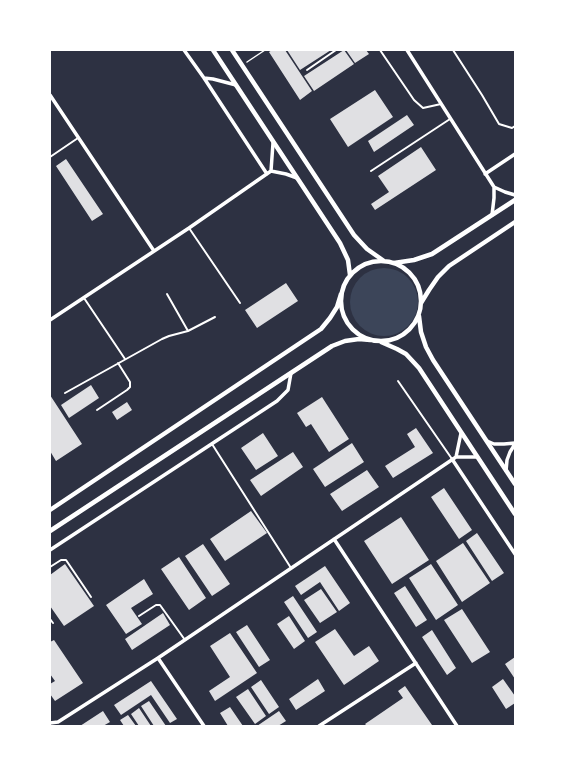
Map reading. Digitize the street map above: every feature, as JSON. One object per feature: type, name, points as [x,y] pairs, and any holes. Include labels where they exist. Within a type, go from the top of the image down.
[{"type":"street","points":[[184,50],[269,173]]},
{"type":"street","points":[[213,50],[340,243],[348,260],[350,275]]},
{"type":"street","points":[[232,50],[354,235],[367,249],[384,261]]},
{"type":"street","points":[[408,50],[494,187],[515,195]]},
{"type":"street","points":[[204,78],[236,85]]},
{"type":"street","points":[[50,95],[154,251]]},
{"type":"street","points":[[269,173],[273,143]]},
{"type":"street","points":[[485,174],[515,154]]},
{"type":"street","points":[[50,320],[269,173],[286,174],[297,178]]},
{"type":"street","points":[[492,215],[494,187]]},
{"type":"street","points":[[394,263],[414,260],[432,254],[515,200]]},
{"type":"street","points":[[421,303],[428,290],[449,266],[515,222]]},
{"type":"street","points":[[50,510],[321,329],[337,307],[345,284],[350,275],[365,264],[374,261],[394,263],[411,274],[417,283],[421,303],[419,316],[426,347],[433,360],[515,484]]},
{"type":"street","points":[[341,294],[341,306],[344,317],[350,327],[359,335],[370,340]]},
{"type":"street","points":[[379,342],[389,341],[403,335],[414,325],[419,316]]},
{"type":"street","points":[[50,531],[332,346],[345,341],[359,339],[379,342],[397,348],[406,354],[418,368],[515,514]]},
{"type":"street","points":[[50,550],[280,398],[288,390],[291,373]]},
{"type":"street","points":[[461,433],[454,458],[515,554]]},
{"type":"street","points":[[486,440],[494,444],[515,443]]},
{"type":"street","points":[[506,471],[507,460],[515,443]]},
{"type":"street","points":[[50,723],[56,724],[158,658],[454,458],[477,457]]},
{"type":"street","points":[[334,540],[457,726]]},
{"type":"street","points":[[158,658],[204,726]]},
{"type":"street","points":[[319,726],[416,663]]},
{"type":"lane","points":[[307,70],[336,50]]},
{"type":"lane","points":[[380,50],[414,100],[423,108],[441,104]]},
{"type":"lane","points":[[453,50],[499,124],[512,128],[515,126]]},
{"type":"lane","points":[[371,171],[451,119]]},
{"type":"lane","points":[[50,157],[78,138]]},
{"type":"lane","points":[[189,228],[240,303]]},
{"type":"lane","points":[[167,294],[188,331]]},
{"type":"lane","points":[[84,298],[125,359]]},
{"type":"lane","points":[[65,393],[169,336],[188,331],[215,317]]},
{"type":"lane","points":[[97,410],[128,390],[130,387],[130,382],[118,363]]},
{"type":"lane","points":[[398,380],[454,458]]},
{"type":"lane","points":[[212,444],[292,568]]},
{"type":"lane","points":[[50,567],[61,560],[66,560],[90,597]]},
{"type":"lane","points":[[139,616],[156,605],[160,605],[185,640]]},
{"type":"lane","points":[[50,619],[53,623]]},
{"type":"path","points":[[242,65],[265,50]]},
{"type":"shaded area","points":[[384,268],[397,271],[408,278],[415,289],[418,302],[415,315],[408,326],[397,333],[384,336],[371,333],[360,326],[353,315],[350,302],[353,289],[360,278],[371,271]]},
{"type":"building","points":[[272,50],[285,50],[312,91],[300,100],[269,52]]},
{"type":"building","points":[[287,50],[331,50],[300,70]]},
{"type":"building","points":[[344,50],[354,64],[314,91],[304,76]]},
{"type":"building","points":[[346,50],[366,50],[369,54],[355,63]]},
{"type":"building","points":[[375,90],[393,117],[348,147],[330,119]]},
{"type":"building","points":[[407,115],[414,125],[374,152],[368,141]]},
{"type":"building","points":[[421,147],[436,170],[375,210],[371,204],[389,192],[378,176]]},
{"type":"building","points":[[66,159],[103,214],[92,221],[56,166]]},
{"type":"building","points":[[286,283],[298,301],[257,328],[245,310]]},
{"type":"building","points":[[91,385],[99,398],[69,418],[61,405]]},
{"type":"building","points":[[50,395],[82,444],[56,461],[50,451]]},
{"type":"building","points":[[322,397],[349,439],[329,452],[311,424],[306,427],[297,413]]},
{"type":"building","points":[[127,402],[132,410],[117,420],[112,412]]},
{"type":"building","points":[[416,428],[433,453],[393,478],[385,466],[415,447],[407,434]]},
{"type":"building","points":[[263,433],[278,456],[256,470],[241,448]]},
{"type":"building","points":[[352,443],[364,462],[325,487],[313,469]]},
{"type":"building","points":[[293,452],[303,467],[261,496],[250,480]]},
{"type":"building","points":[[367,470],[379,487],[342,511],[330,494]]},
{"type":"building","points":[[444,488],[472,530],[459,539],[431,497]]},
{"type":"building","points":[[251,511],[267,533],[225,561],[210,539]]},
{"type":"building","points":[[401,517],[429,560],[392,584],[364,541]]},
{"type":"building","points":[[477,533],[504,573],[492,581],[466,541]]},
{"type":"building","points":[[463,543],[490,583],[462,602],[436,561]]},
{"type":"building","points":[[203,544],[230,584],[212,596],[185,556]]},
{"type":"building","points":[[179,557],[206,598],[189,610],[161,569]]},
{"type":"building","points":[[65,564],[94,606],[64,626],[50,606],[50,575]]},
{"type":"building","points":[[431,564],[458,605],[436,620],[409,578]]},
{"type":"building","points":[[325,566],[350,603],[339,611],[320,582],[301,595],[295,586]]},
{"type":"building","points":[[144,579],[153,594],[131,608],[142,624],[126,634],[106,605]]},
{"type":"building","points":[[405,586],[427,620],[416,627],[394,593]]},
{"type":"building","points":[[321,589],[337,612],[320,623],[304,600]]},
{"type":"building","points":[[293,596],[317,632],[308,638],[284,602]]},
{"type":"building","points":[[462,609],[490,652],[472,663],[444,620]]},
{"type":"building","points":[[163,613],[170,625],[132,650],[125,639]]},
{"type":"building","points":[[289,616],[305,641],[294,649],[277,624]]},
{"type":"building","points":[[247,625],[270,660],[259,667],[236,632]]},
{"type":"building","points":[[335,629],[354,656],[369,646],[379,661],[344,685],[315,642]]},
{"type":"building","points":[[432,630],[456,668],[447,675],[422,637]]},
{"type":"building","points":[[230,633],[257,673],[215,701],[209,691],[230,677],[210,646]]},
{"type":"building","points":[[54,640],[83,683],[55,701],[50,694],[50,684],[55,681],[50,674],[50,642]]},
{"type":"building","points":[[515,657],[515,679],[505,664]]},
{"type":"building","points":[[318,679],[325,691],[296,710],[289,699]]},
{"type":"building","points":[[503,679],[515,696],[515,703],[506,709],[492,687]]},
{"type":"building","points":[[261,680],[279,707],[269,714],[251,687]]},
{"type":"building","points":[[151,681],[177,719],[170,723],[151,695],[121,715],[114,705]]},
{"type":"building","points":[[405,686],[432,725],[367,726],[365,724],[403,698],[398,691]]},
{"type":"building","points":[[248,689],[266,716],[255,724],[236,697]]},
{"type":"building","points":[[149,701],[166,726],[154,726],[141,706]]},
{"type":"building","points":[[230,707],[243,726],[228,726],[220,713]]},
{"type":"building","points":[[139,708],[151,726],[139,726],[131,714]]},
{"type":"building","points":[[103,711],[110,722],[103,726],[80,726]]},
{"type":"building","points":[[279,711],[286,721],[278,726],[257,726]]},
{"type":"building","points":[[128,715],[136,726],[124,726],[120,720]]}]
